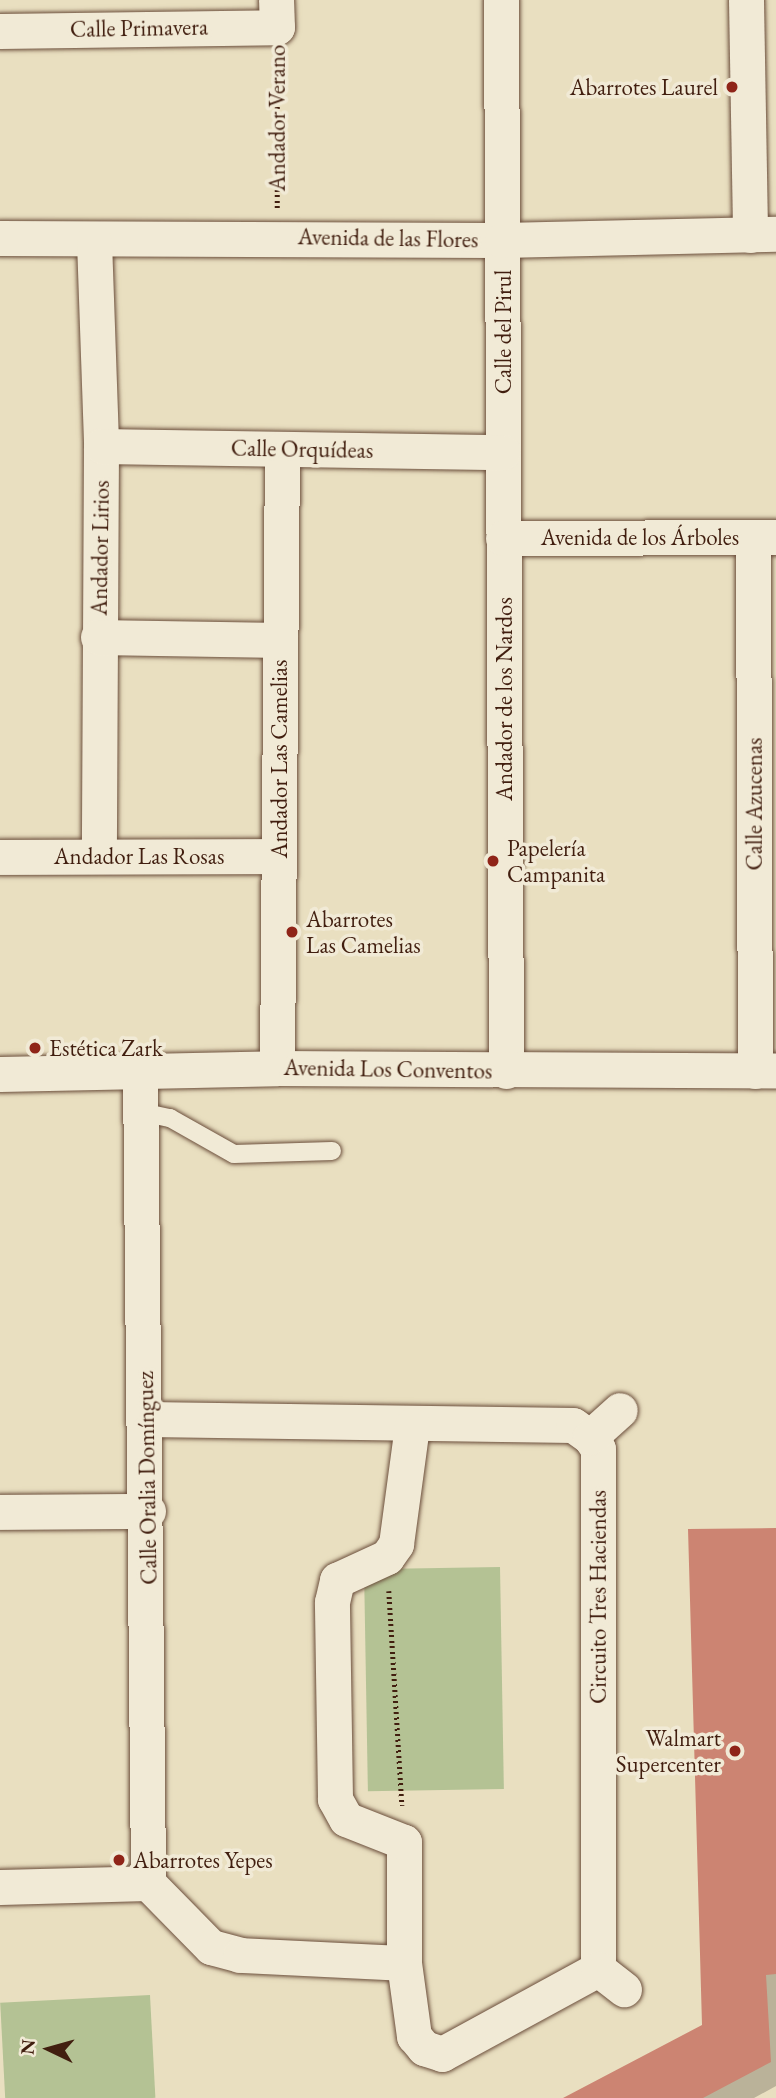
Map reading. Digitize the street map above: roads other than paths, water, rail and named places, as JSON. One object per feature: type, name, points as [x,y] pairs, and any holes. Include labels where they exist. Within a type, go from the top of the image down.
[{"type":"street","name":"Calle del Pirul","points":[[501,0],[503,538]]},
{"type":"street","points":[[746,0],[763,235]]},
{"type":"street","name":"Calle Primavera","points":[[0,31],[85,14],[277,13]]},
{"type":"street","name":"Avenida de las Flores","points":[[0,239],[94,242],[277,237],[502,240],[763,235]]},
{"type":"street","name":"Andador Lirios","points":[[94,242],[101,446],[99,855]]},
{"type":"street","name":"Calle Orquídeas","points":[[101,446],[503,452]]},
{"type":"street","name":"Andador Las Camelias","points":[[277,1068],[282,449]]},
{"type":"street","name":"Avenida de los Árboles","points":[[503,538],[764,537]]},
{"type":"street","name":"Calle Azucenas","points":[[764,537],[765,1071]]},
{"type":"street","name":"Andador de los Nardos","points":[[503,538],[506,1070]]},
{"type":"street","points":[[99,637],[280,640]]},
{"type":"street","name":"Andador Las Rosas","points":[[0,857],[279,856]]},
{"type":"street","name":"Avenida Los Conventos","points":[[0,1074],[277,1068],[765,1071]]},
{"type":"street","name":"Calle Oralia Domínguez","points":[[140,1072],[148,1511],[148,1883]]},
{"type":"street","points":[[146,1419],[412,1425],[573,1425],[590,1437],[620,1410]]},
{"type":"street","points":[[0,1887],[148,1883],[211,1947],[240,1955],[404,1963],[404,1842],[346,1819],[335,1799],[332,1602],[337,1580],[387,1557],[396,1544],[412,1425]]},
{"type":"street","name":"Circuito Tres Haciendas","points":[[404,1963],[415,2036],[424,2048],[442,2054],[611,1979],[598,1449],[590,1437]]},
{"type":"street","points":[[0,1512],[148,1511]]},
{"type":"lane","points":[[141,1112],[170,1118],[234,1154],[331,1151]]},
{"type":"place","name":"Abarrotes Laurel","points":[[732,87]]},
{"type":"place","name":"Papelería Campanita","points":[[493,861]]},
{"type":"place","name":"Abarrotes Las Camelias","points":[[292,932]]},
{"type":"place","name":"Estética Zark","points":[[35,1048]]},
{"type":"place","name":"Walmart Supercenter","points":[[735,1751]]},
{"type":"place","name":"Abarrotes Yepes","points":[[119,1860]]}]
